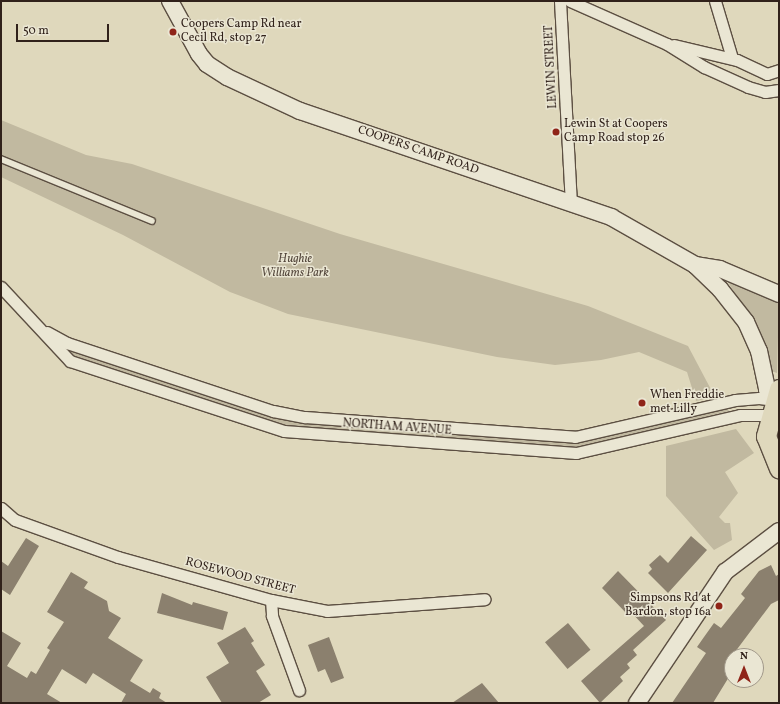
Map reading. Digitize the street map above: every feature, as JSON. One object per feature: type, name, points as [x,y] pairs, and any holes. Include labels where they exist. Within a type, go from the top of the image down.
[{"type":"highway","points":[[776,403],[767,442],[779,469]]},
{"type":"main road","name":"COOPERS CAMP ROAD","points":[[170,1],[199,54],[207,64],[227,77],[300,111],[611,216],[696,265],[720,289],[746,322],[759,351],[768,390],[776,403]]},
{"type":"main road","name":"COOPERS CAMP ROAD","points":[[696,265],[720,269],[779,294]]},
{"type":"main road","points":[[637,703],[725,572],[776,538],[779,521]]},
{"type":"street","name":"LEWIN STREET","points":[[560,1],[571,202]]},
{"type":"street","points":[[570,1],[667,44],[704,67],[748,87],[764,92],[779,90]]},
{"type":"street","points":[[715,1],[732,58]]},
{"type":"street","points":[[667,44],[732,58],[767,74],[779,70]]},
{"type":"street","name":"NORTHAM AVENUE","points":[[1,287],[43,330],[70,361],[292,432],[576,453],[740,415],[776,403]]},
{"type":"street","name":"NORTHAM AVENUE","points":[[43,330],[67,343],[273,411],[305,417],[575,436],[741,399],[776,403]]},
{"type":"street","name":"ROSEWOOD STREET","points":[[1,508],[15,520],[118,557],[271,600],[327,611],[485,599]]},
{"type":"street","points":[[271,600],[272,616],[299,690]]},
{"type":"lane","points":[[1,159],[152,221]]},
{"type":"green space","name":"Hughie Williams Park","points":[[1,120],[86,155],[132,164],[340,234],[588,306],[688,346],[715,397],[696,401],[687,372],[639,352],[601,360],[555,365],[497,357],[288,314],[230,292],[123,235],[1,177]]},
{"type":"green space","points":[[726,279],[779,300],[777,373],[771,371],[752,320]]},
{"type":"green space","points":[[74,350],[279,418],[304,422],[557,441],[726,406],[729,411],[576,448],[285,427],[72,357],[71,351]]},
{"type":"green space","points":[[736,429],[754,453],[725,472],[738,493],[719,517],[725,523],[730,523],[732,540],[714,550],[666,496],[666,446]]},
{"type":"building","points":[[691,536],[707,550],[668,593],[648,573],[652,569],[649,565],[660,555],[668,563]]},
{"type":"building","points":[[26,538],[39,546],[10,595],[1,589],[1,561],[8,566]]},
{"type":"building","points":[[771,565],[776,576],[779,574],[779,600],[771,604],[738,648],[724,648],[724,685],[713,703],[672,703],[706,653],[697,647],[714,623],[721,628],[745,598],[741,594],[759,571]]},
{"type":"building","points":[[618,571],[666,620],[633,650],[637,655],[627,664],[630,668],[620,677],[623,681],[600,703],[581,681],[644,626],[631,612],[628,615],[602,588]]},
{"type":"building","points":[[71,572],[88,582],[84,588],[107,601],[109,611],[121,618],[108,638],[143,660],[130,681],[150,693],[153,688],[161,693],[159,698],[167,703],[121,703],[126,694],[93,673],[86,684],[62,669],[47,694],[62,703],[1,703],[1,631],[21,643],[7,666],[27,678],[31,671],[36,674],[50,650],[47,648],[64,622],[47,612]]},
{"type":"building","points":[[162,593],[192,605],[193,602],[228,612],[223,630],[157,613]]},
{"type":"building","points":[[568,623],[590,650],[568,669],[545,642]]},
{"type":"building","points":[[245,627],[254,641],[251,643],[265,665],[256,671],[271,695],[258,703],[222,703],[206,677],[229,663],[217,643]]},
{"type":"building","points":[[329,637],[344,678],[331,683],[325,669],[318,672],[308,645]]},
{"type":"building","points":[[482,683],[499,703],[452,703]]},
{"type":"place","name":"Coopers Camp Rd near Cecil Rd, stop 27","points":[[173,32]]},
{"type":"place","name":"Lewin St at Coopers Camp Road stop 26","points":[[556,132]]},
{"type":"place","name":"When Freddie met Lilly","points":[[642,403]]},
{"type":"place","name":"Simpsons Rd at Bardon, stop 16a","points":[[719,606]]}]
